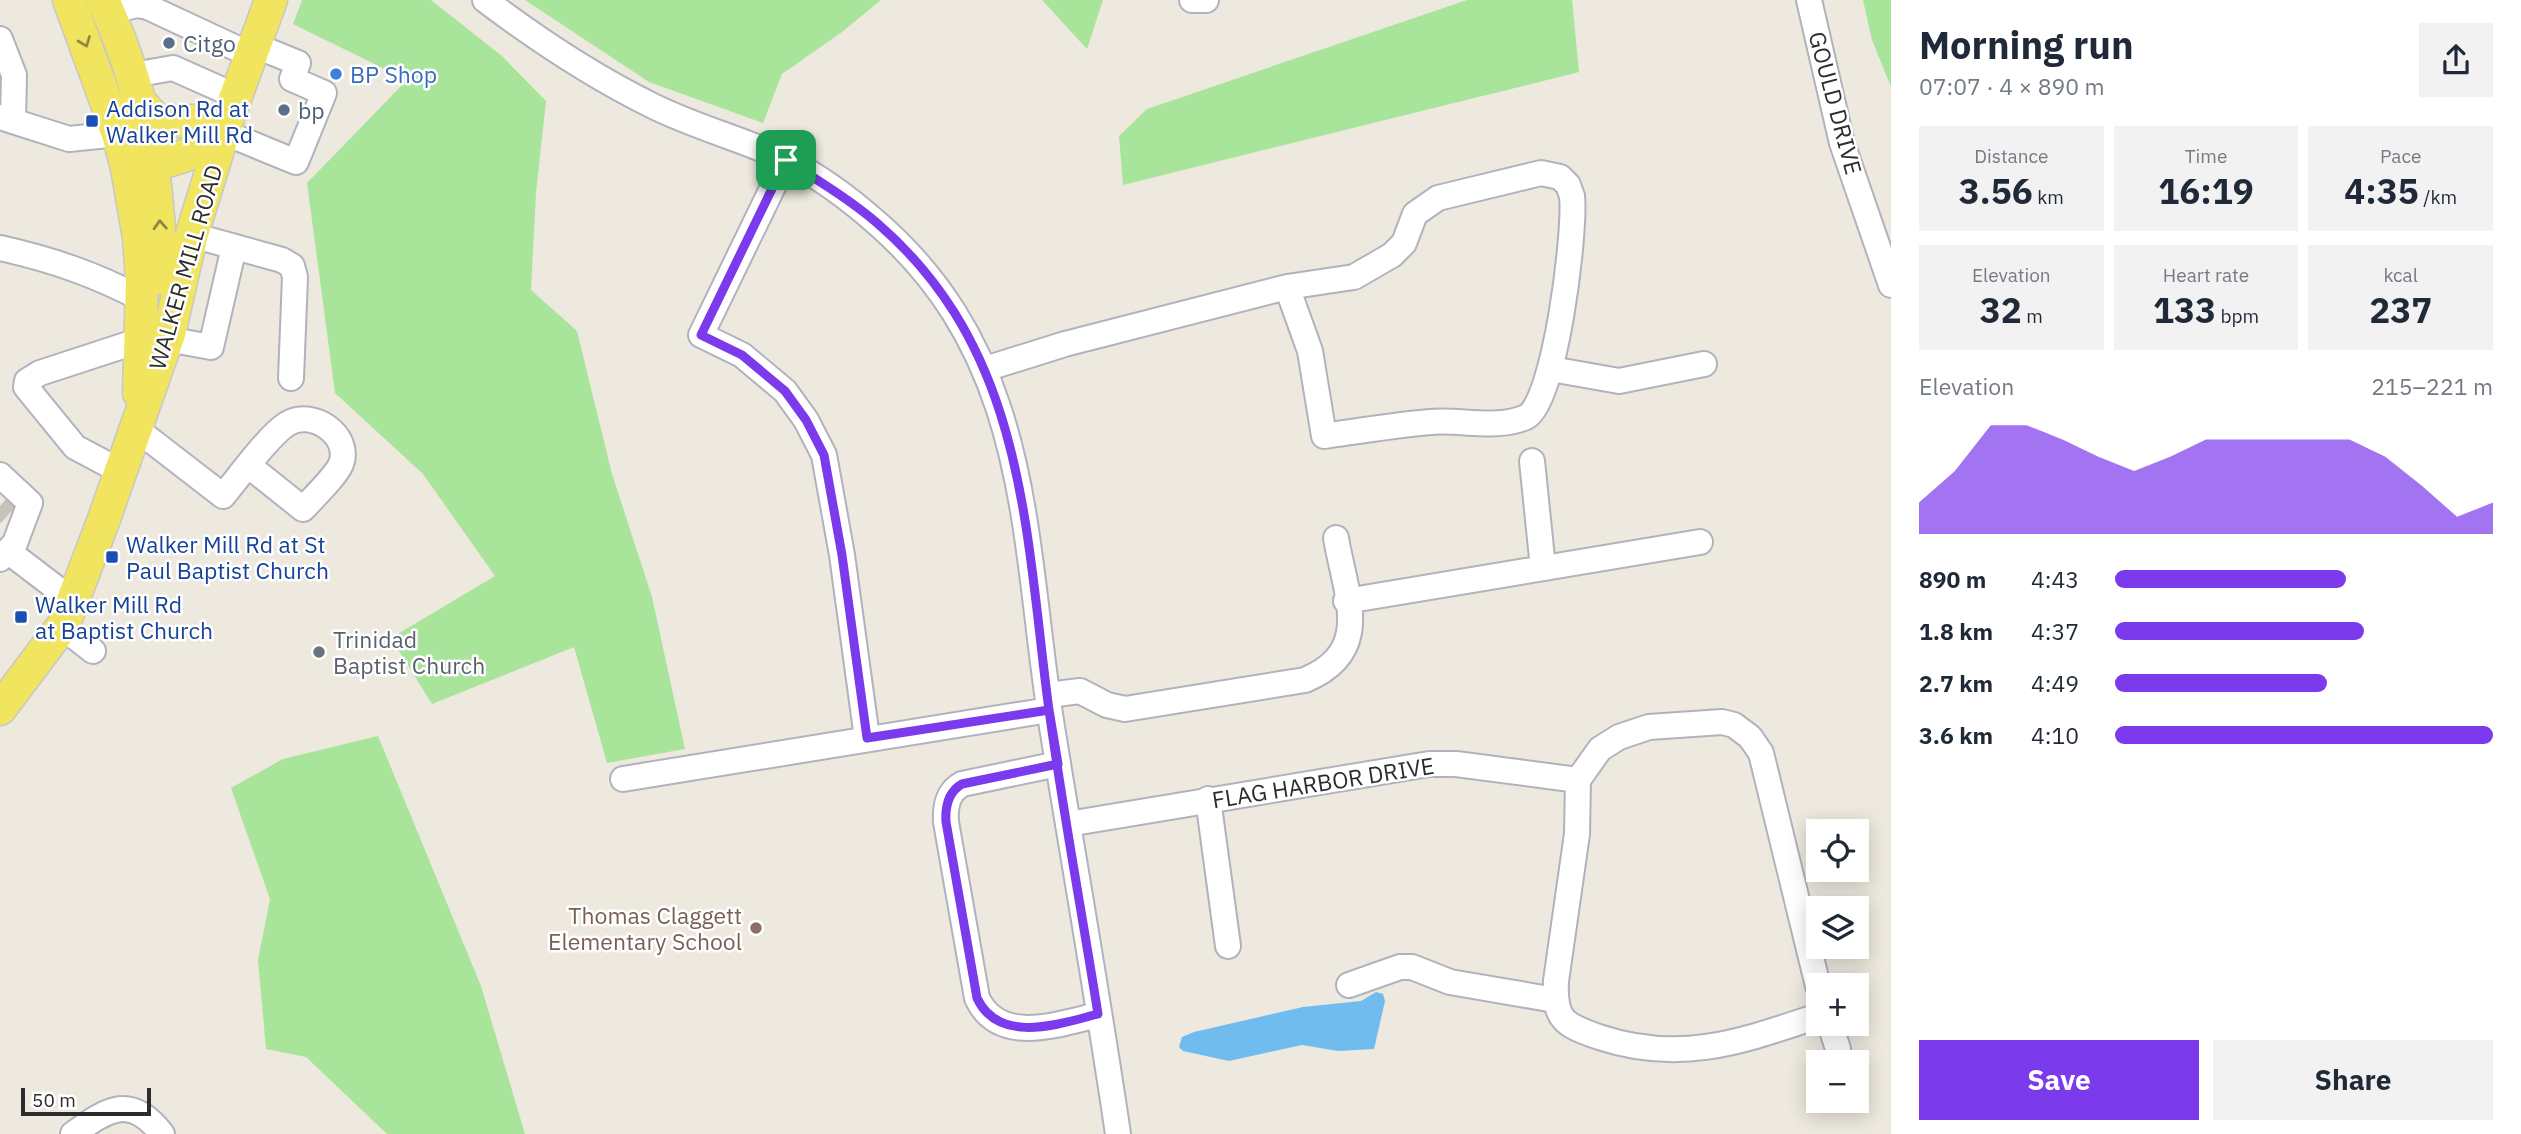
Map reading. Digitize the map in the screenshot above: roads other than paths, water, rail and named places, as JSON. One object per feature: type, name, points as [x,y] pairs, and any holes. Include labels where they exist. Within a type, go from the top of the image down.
[{"type":"main road","points":[[69,0],[118,134],[158,198],[159,314],[142,410]]},
{"type":"main road","name":"WALKER MILL ROAD","points":[[0,709],[62,627],[72,585],[120,471],[142,410],[154,339],[192,235],[228,116],[271,0]]},
{"type":"main road","points":[[105,6],[136,89],[158,121],[228,116]]},
{"type":"main road","points":[[136,89],[140,166]]},
{"type":"main road","name":"WALKER MILL ROAD","points":[[154,339],[142,299],[140,166],[190,156],[208,143],[228,116]]},
{"type":"main road","name":"WALKER MILL ROAD","points":[[0,678],[72,585]]},
{"type":"street","points":[[485,0],[561,53],[654,107],[786,160],[852,203],[893,238],[946,303],[985,369],[1018,469],[1058,764],[1118,1134]]},
{"type":"street","points":[[1192,0],[1206,0]]},
{"type":"street","name":"GOULD DRIVE","points":[[1810,0],[1842,143],[1891,285]]},
{"type":"street","points":[[105,6],[148,6],[252,50],[298,63],[292,79],[324,93],[296,162],[228,116],[173,68],[136,89]]},
{"type":"street","points":[[0,39],[14,75],[6,118],[50,135],[69,139],[118,134]]},
{"type":"street","points":[[786,160],[701,335],[742,355],[785,391],[806,420],[824,455],[842,555],[867,738]]},
{"type":"street","points":[[985,369],[1065,344],[1287,287],[1342,281],[1382,263],[1404,243],[1421,208],[1438,198],[1522,175],[1552,173],[1568,185],[1574,207],[1551,369],[1537,408],[1529,416],[1516,421],[1433,422],[1324,436],[1310,351],[1287,287]]},
{"type":"street","points":[[192,235],[282,260],[292,266],[295,277],[290,378]]},
{"type":"street","points":[[120,471],[75,447],[26,387],[27,381],[40,373],[154,339],[211,346],[234,247]]},
{"type":"street","points":[[0,248],[61,262],[103,278],[142,299]]},
{"type":"street","points":[[1551,369],[1619,381],[1704,364]]},
{"type":"street","points":[[142,410],[223,496],[249,466]]},
{"type":"street","points":[[1532,461],[1544,568]]},
{"type":"street","points":[[0,475],[30,503],[9,538],[72,585]]},
{"type":"street","points":[[623,779],[867,738],[1049,703],[1080,691],[1107,705],[1125,709],[1305,680],[1330,668],[1345,650],[1350,632],[1336,538]]},
{"type":"street","points":[[1346,601],[1700,542]]},
{"type":"street","points":[[62,627],[93,651]]},
{"type":"street","points":[[1806,1019],[1712,1046],[1676,1052],[1614,1042],[1578,1030],[1562,1020],[1555,1000],[1577,834],[1578,780],[1600,749],[1609,741],[1641,729],[1728,723],[1750,737],[1761,754],[1815,973]]},
{"type":"street","points":[[1058,764],[962,784],[953,789],[946,808],[946,822],[977,998],[981,1007],[994,1019],[1011,1027],[1046,1026],[1098,1014]]},
{"type":"street","name":"FLAG HARBOR DRIVE","points":[[1068,824],[1429,764],[1456,764],[1578,780]]},
{"type":"street","points":[[1208,799],[1228,946]]},
{"type":"street","points":[[1349,985],[1399,967],[1412,967],[1450,982],[1555,1000]]},
{"type":"street","points":[[1834,1036],[1838,1049]]},
{"type":"street","points":[[73,1134],[110,1111],[122,1108],[144,1114],[162,1134]]},
{"type":"water","points":[[1376,992],[1383,994],[1385,1001],[1374,1049],[1338,1051],[1302,1045],[1229,1061],[1183,1051],[1179,1047],[1182,1037],[1194,1032],[1303,1007],[1361,1001]]},
{"type":"tunnel","points":[[0,506],[9,514]]},
{"type":"place","name":"Citgo","points":[[169,43]]},
{"type":"place","name":"BP Shop","points":[[336,74]]},
{"type":"place","name":"bp","points":[[284,110]]},
{"type":"place","name":"Addison Rd at Walker Mill Rd","points":[[92,121]]},
{"type":"place","name":"Walker Mill Rd at St Paul Baptist Church","points":[[112,557]]},
{"type":"place","name":"Walker Mill Rd at Baptist Church","points":[[21,617]]},
{"type":"place","name":"Trinidad Baptist Church","points":[[319,652]]},
{"type":"place","name":"Thomas Claggett Elementary School","points":[[756,928]]}]
